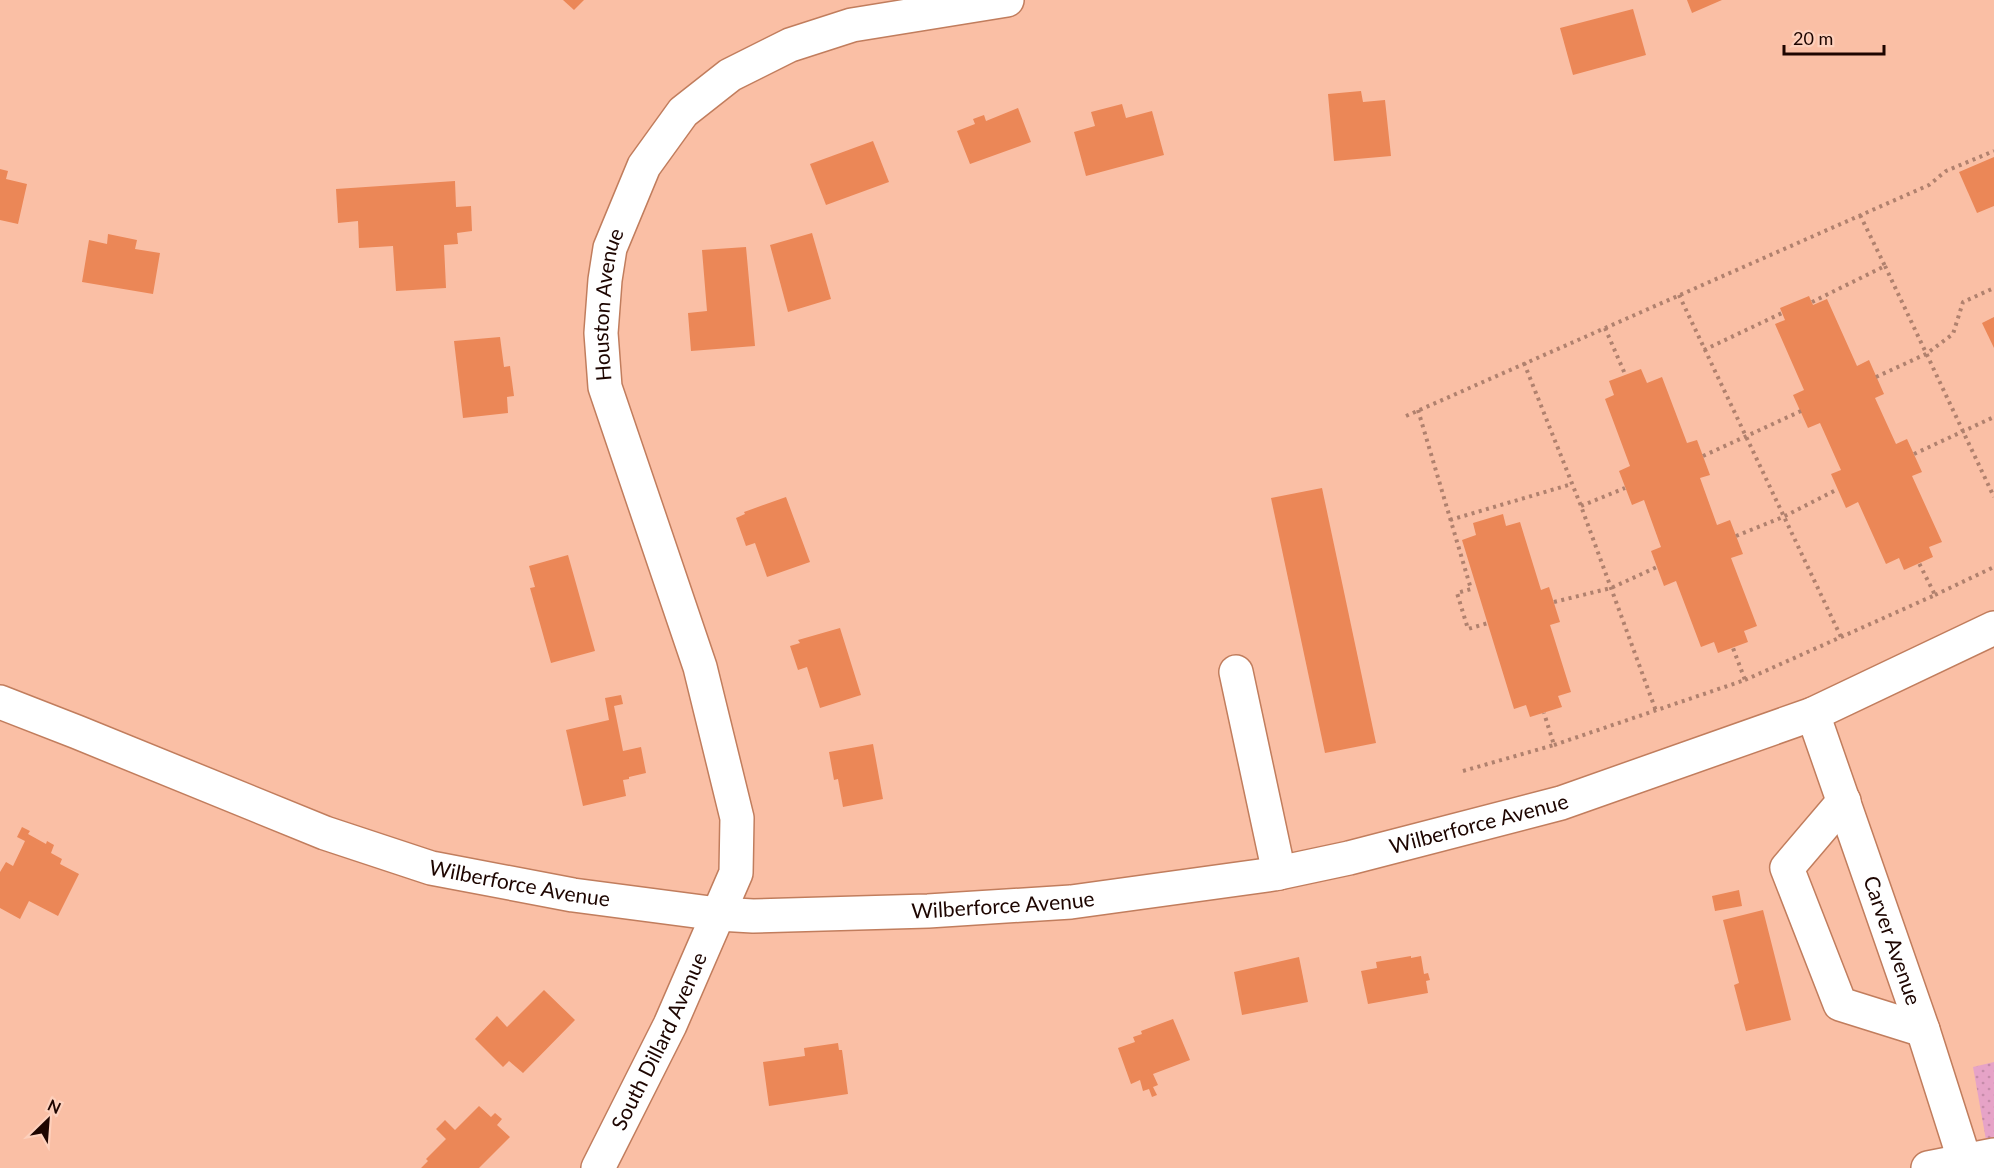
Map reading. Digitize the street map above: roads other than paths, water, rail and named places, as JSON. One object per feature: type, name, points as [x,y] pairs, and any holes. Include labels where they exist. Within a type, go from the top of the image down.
[{"type":"street","name":"Houston Avenue","points":[[718,914],[736,873],[737,818],[700,667],[605,387],[601,333],[610,248],[644,166],[683,112],[730,75],[790,45],[852,25],[1007,0]]},
{"type":"street","name":"Wilberforce Avenue","points":[[0,702],[325,833],[431,868],[573,895],[718,914],[753,916],[928,911],[1071,902],[1279,873],[1349,858],[1561,803],[1813,714],[1994,628]]},
{"type":"street","points":[[1236,672],[1279,873]]},
{"type":"street","name":"Carver Avenue","points":[[1813,714],[1923,1030],[1975,1161]]},
{"type":"street","points":[[1844,801],[1787,868],[1839,1004],[1923,1030]]},
{"type":"street","name":"South Dillard Avenue","points":[[598,1168],[670,1024],[718,914]]},
{"type":"street","points":[[1928,1168],[1975,1161]]}]
